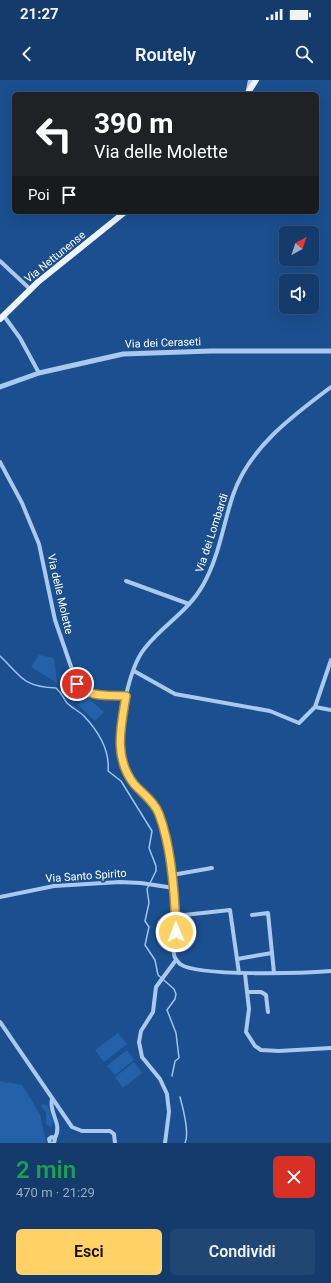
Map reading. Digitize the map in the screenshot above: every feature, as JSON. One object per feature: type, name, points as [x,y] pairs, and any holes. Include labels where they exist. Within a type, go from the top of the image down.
[{"type":"main road","points":[[248,92],[256,80]]},
{"type":"main road","name":"Via Nettunense","points":[[2,317],[30,289],[123,214]]},
{"type":"street","points":[[247,92],[250,80]]},
{"type":"street","points":[[0,260],[30,289]]},
{"type":"street","points":[[2,317],[20,338],[39,373]]},
{"type":"street","name":"Via dei Ceraseti","points":[[0,387],[39,373],[105,357],[128,354],[331,351]]},
{"type":"street","name":"Via dei Lombardi","points":[[176,960],[174,954],[174,888],[158,813],[149,799],[132,781],[122,762],[120,734],[126,696],[139,657],[146,647],[190,604],[206,580],[222,537],[234,494],[244,471],[276,432],[331,387]]},
{"type":"street","name":"Via delle Molette","points":[[0,462],[22,503],[39,544],[55,620],[77,684],[82,690],[88,692],[126,696]]},
{"type":"street","points":[[126,581],[190,604]]},
{"type":"street","points":[[134,671],[175,694],[270,710],[298,723],[302,722],[308,712],[315,707],[331,660]]},
{"type":"street","points":[[315,707],[331,710]]},
{"type":"street","points":[[172,875],[212,868]]},
{"type":"street","name":"Via Santo Spirito","points":[[0,897],[57,886],[126,882],[174,888]]},
{"type":"street","points":[[175,916],[230,910],[239,973]]},
{"type":"street","points":[[252,915],[268,914],[274,973]]},
{"type":"street","points":[[237,959],[272,953]]},
{"type":"street","points":[[165,1143],[169,1112],[167,1094],[160,1079],[142,1057],[138,1045],[141,1031],[153,1012],[155,990],[176,960],[182,965],[190,968],[245,974],[331,971]]},
{"type":"street","points":[[245,974],[249,1009],[246,1032],[258,1048],[279,1051],[331,1048]]},
{"type":"street","points":[[247,992],[261,992],[266,995],[268,1012]]},
{"type":"street","points":[[0,1022],[74,1129],[85,1132],[110,1131],[114,1134],[115,1143]]},
{"type":"street","points":[[52,1099],[51,1104],[57,1121],[57,1133],[54,1143]]},
{"type":"street","points":[[50,1143],[50,1138],[55,1138]]},
{"type":"shaded area","points":[[39,655],[54,658],[57,683],[31,667]]},
{"type":"shaded area","points":[[86,696],[104,712],[95,721],[78,705]]},
{"type":"shaded area","points":[[118,1033],[127,1044],[104,1062],[95,1050]]},
{"type":"shaded area","points":[[127,1050],[134,1060],[115,1075],[107,1066]]},
{"type":"shaded area","points":[[134,1062],[142,1073],[123,1088],[115,1077]]},
{"type":"shaded area","points":[[0,1081],[22,1085],[40,1114],[46,1143],[0,1143]]},
{"type":"shaded area","points":[[43,1104],[48,1106],[53,1121],[51,1127],[46,1124],[46,1113],[41,1106]]},
{"type":"waterway","points":[[0,656],[24,680],[36,686],[56,688],[67,703],[82,714],[89,722],[105,749],[108,771],[121,781],[152,831],[149,848],[156,866],[156,871],[147,889],[149,903],[145,921],[149,927],[145,945],[155,960],[158,975],[174,989],[176,994],[175,999],[167,1010],[176,1033],[179,1058],[175,1061],[172,1076]]},
{"type":"waterway","points":[[180,1097],[187,1133],[185,1143]]},
{"type":"route","points":[[77,684],[82,690],[95,694],[126,696],[120,734],[120,748],[124,768],[132,781],[153,804],[160,816],[174,888],[176,932]]}]
